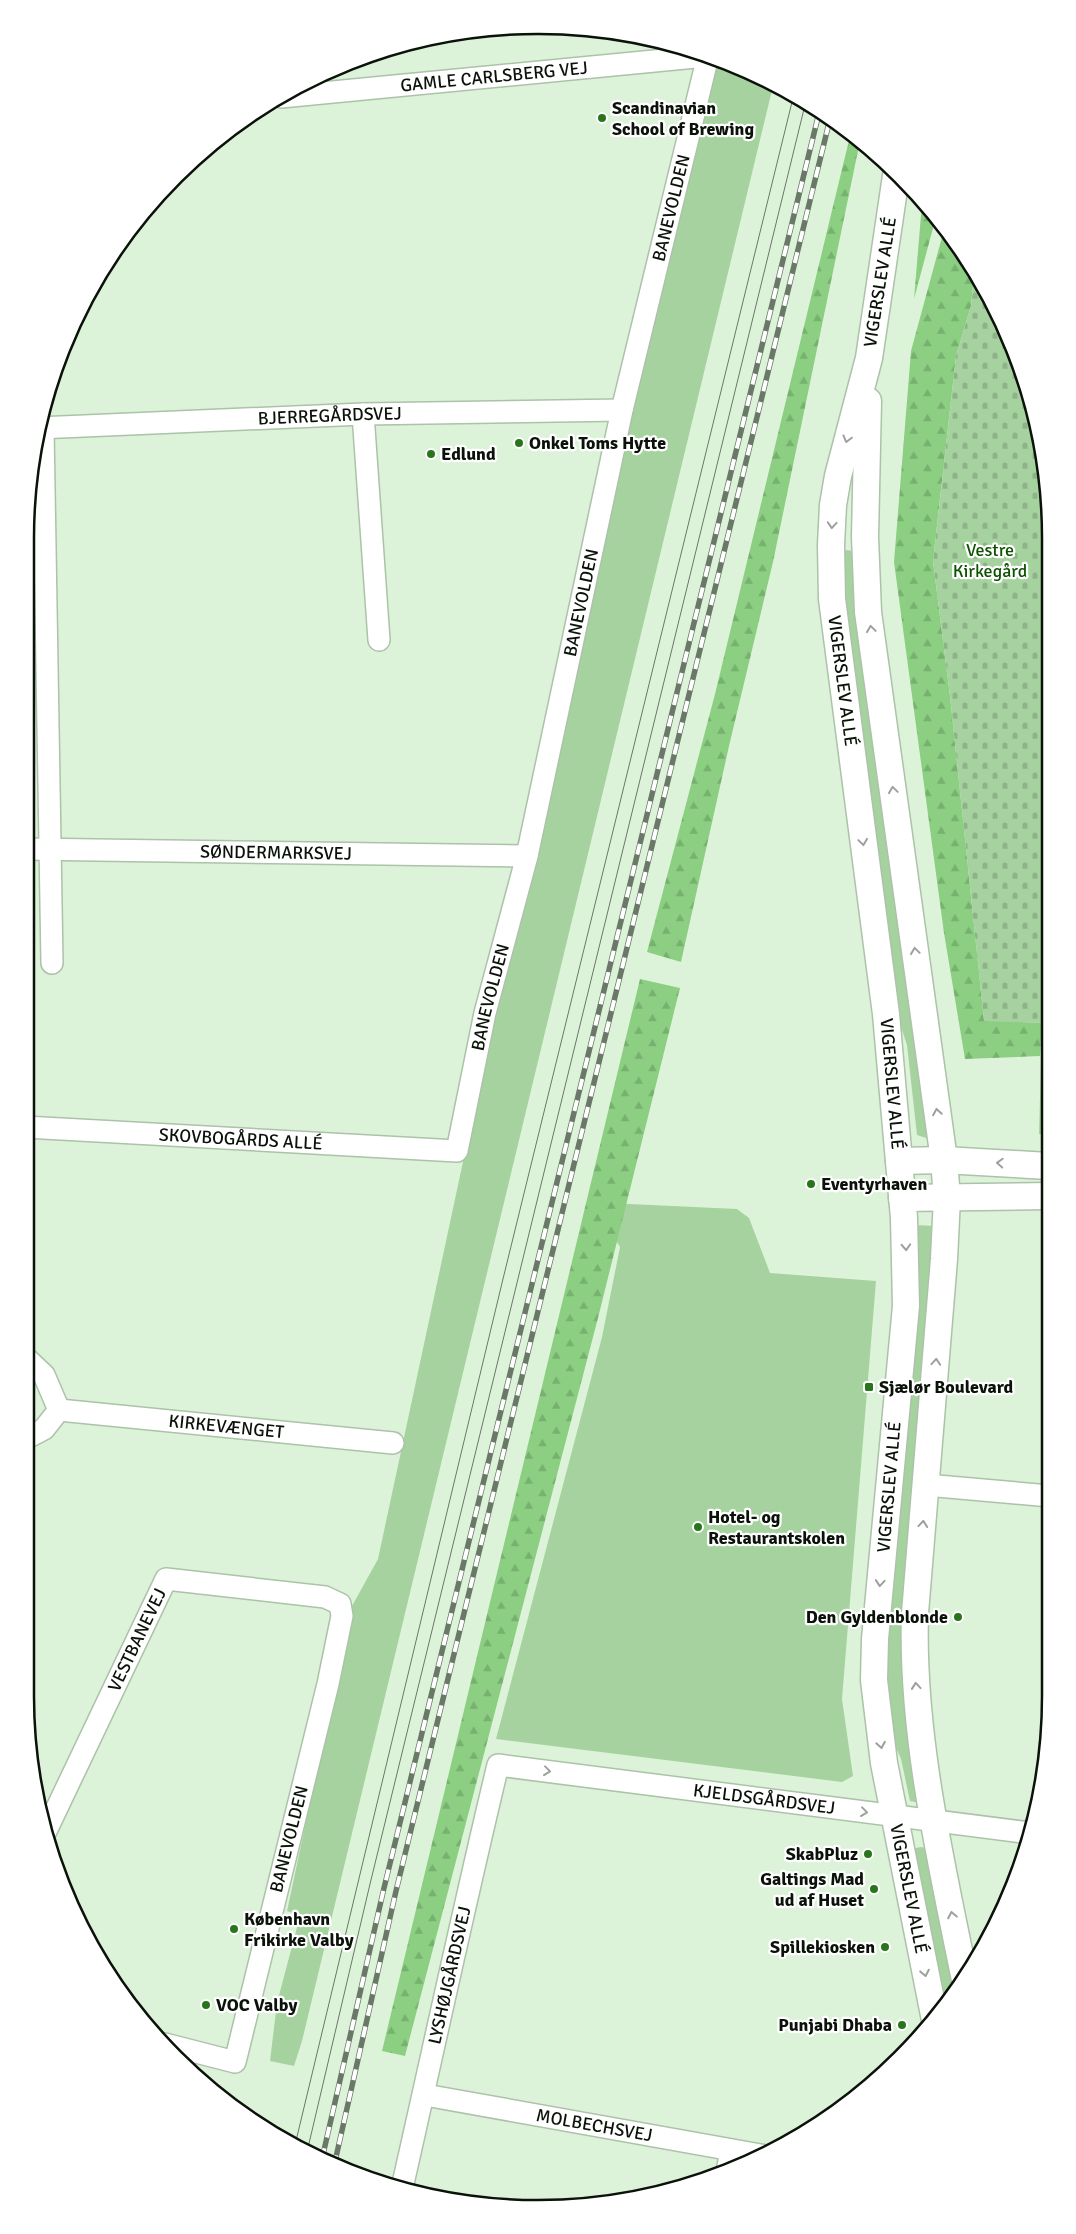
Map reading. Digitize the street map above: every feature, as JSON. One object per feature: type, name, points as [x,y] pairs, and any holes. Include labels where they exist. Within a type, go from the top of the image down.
[{"type":"street","name":"GAMLE CARLSBERG VEJ","points":[[297,95],[690,58]]},
{"type":"street","name":"BANEVOLDEN","points":[[457,1151],[485,1013],[527,856],[622,410],[705,63]]},
{"type":"street","name":"VIGERSLEV ALLÉ","points":[[895,181],[868,358],[838,476],[833,505],[831,545],[832,599],[877,942],[906,1250],[906,1306],[874,1665],[877,1720],[894,1816],[933,2009]]},
{"type":"street","name":"VIGERSLEV ALLÉ","points":[[868,358],[865,537],[868,612],[944,1160],[947,1198],[945,1252],[914,1613],[914,1661],[924,1757],[963,1967]]},
{"type":"street","name":"BJERREGÅRDSVEJ","points":[[46,428],[363,414],[622,410]]},
{"type":"street","points":[[363,414],[379,640]]},
{"type":"street","points":[[41,455],[52,963]]},
{"type":"street","name":"SØNDERMARKSVEJ","points":[[34,849],[527,856]]},
{"type":"street","name":"SKOVBOGÅRDS ALLÉ","points":[[34,1128],[457,1151]]},
{"type":"street","points":[[899,1161],[944,1160],[1042,1166]]},
{"type":"street","points":[[902,1198],[1042,1196]]},
{"type":"street","points":[[34,1366],[44,1375],[59,1410],[44,1429],[34,1434]]},
{"type":"street","name":"KIRKEVÆNGET","points":[[59,1410],[393,1443]]},
{"type":"street","points":[[926,1484],[1042,1495]]},
{"type":"street","name":"VESTBANEVEJ","points":[[50,1823],[166,1579],[325,1597],[340,1604]]},
{"type":"street","name":"BANEVOLDEN","points":[[176,2047],[235,2062],[328,1684],[342,1616],[340,1604]]},
{"type":"street","name":"KJELDSGÅRDSVEJ","points":[[498,1765],[1023,1832]]},
{"type":"street","name":"LYSHØJGÅRDSVEJ","points":[[403,2182],[460,1924],[498,1765]]},
{"type":"street","name":"MOLBECHSVEJ","points":[[424,2095],[750,2153]]},
{"type":"street","points":[[729,2163],[731,2150]]},
{"type":"green space","points":[[715,66],[772,92],[302,2041],[294,2066],[270,2061],[277,2003],[300,1916],[287,1911],[352,1606],[378,1559],[476,1101],[699,122]]},
{"type":"green space","points":[[849,141],[858,149],[773,562],[729,746],[681,962],[647,952],[715,694]]},
{"type":"green space","points":[[921,211],[934,226],[914,299]]},
{"type":"green space","points":[[942,237],[973,283],[971,306],[956,356],[933,561],[950,696],[984,1020],[1042,1023],[1040,1056],[965,1059],[944,933],[894,562],[911,351]]},
{"type":"green space","name":"Vestre Kirkegård","points":[[973,283],[1004,345],[1015,376],[1033,440],[1038,472],[1042,538],[1042,1023],[984,1021],[950,696],[933,561],[956,356],[971,306]]},
{"type":"green space","points":[[846,550],[853,551],[929,1139],[917,1135],[907,1045],[900,1024],[845,619],[844,552]]},
{"type":"green space","points":[[640,979],[680,988],[598,1318],[405,2056],[382,2051]]},
{"type":"green space","name":"Vestre Kirkegård","points":[[1042,1023],[1042,1134],[1039,1134]]},
{"type":"green space","name":"Hotel- og Restaurantskolen","points":[[608,1203],[737,1209],[749,1218],[770,1273],[876,1281],[842,1699],[853,1776],[842,1782],[496,1739],[602,1337],[620,1247],[604,1221]]},
{"type":"green space","points":[[914,1225],[935,1226],[920,1803],[910,1801],[901,1759],[889,1731],[883,1692]]},
{"type":"green space","points":[[921,1847],[930,1849],[955,1979],[940,2000],[911,1849]]},
{"type":"tram line","points":[[297,2138],[502,1283],[792,102]]},
{"type":"tram line","points":[[309,2145],[370,1884],[804,110]]},
{"type":"railway","points":[[324,2152],[384,1888],[818,119]]},
{"type":"railway","points":[[336,2158],[396,1891],[828,126]]},
{"type":"place","name":"Scandinavian School of Brewing","points":[[602,118]]},
{"type":"place","name":"Onkel Toms Hytte","points":[[519,443]]},
{"type":"place","name":"Edlund","points":[[431,454]]},
{"type":"place","name":"Eventyrhaven","points":[[811,1184]]},
{"type":"place","name":"Sjælør Boulevard","points":[[869,1387]]},
{"type":"place","name":"Hotel- og Restaurantskolen","points":[[698,1527]]},
{"type":"place","name":"Den Gyldenblonde","points":[[958,1617]]},
{"type":"place","name":"SkabPluz","points":[[868,1854]]},
{"type":"place","name":"Galtings Mad ud af Huset","points":[[874,1889]]},
{"type":"place","name":"København Frikirke Valby","points":[[234,1929]]},
{"type":"place","name":"Spillekiosken","points":[[885,1947]]},
{"type":"place","name":"VOC Valby","points":[[206,2005]]},
{"type":"place","name":"Punjabi Dhaba","points":[[902,2025]]}]
